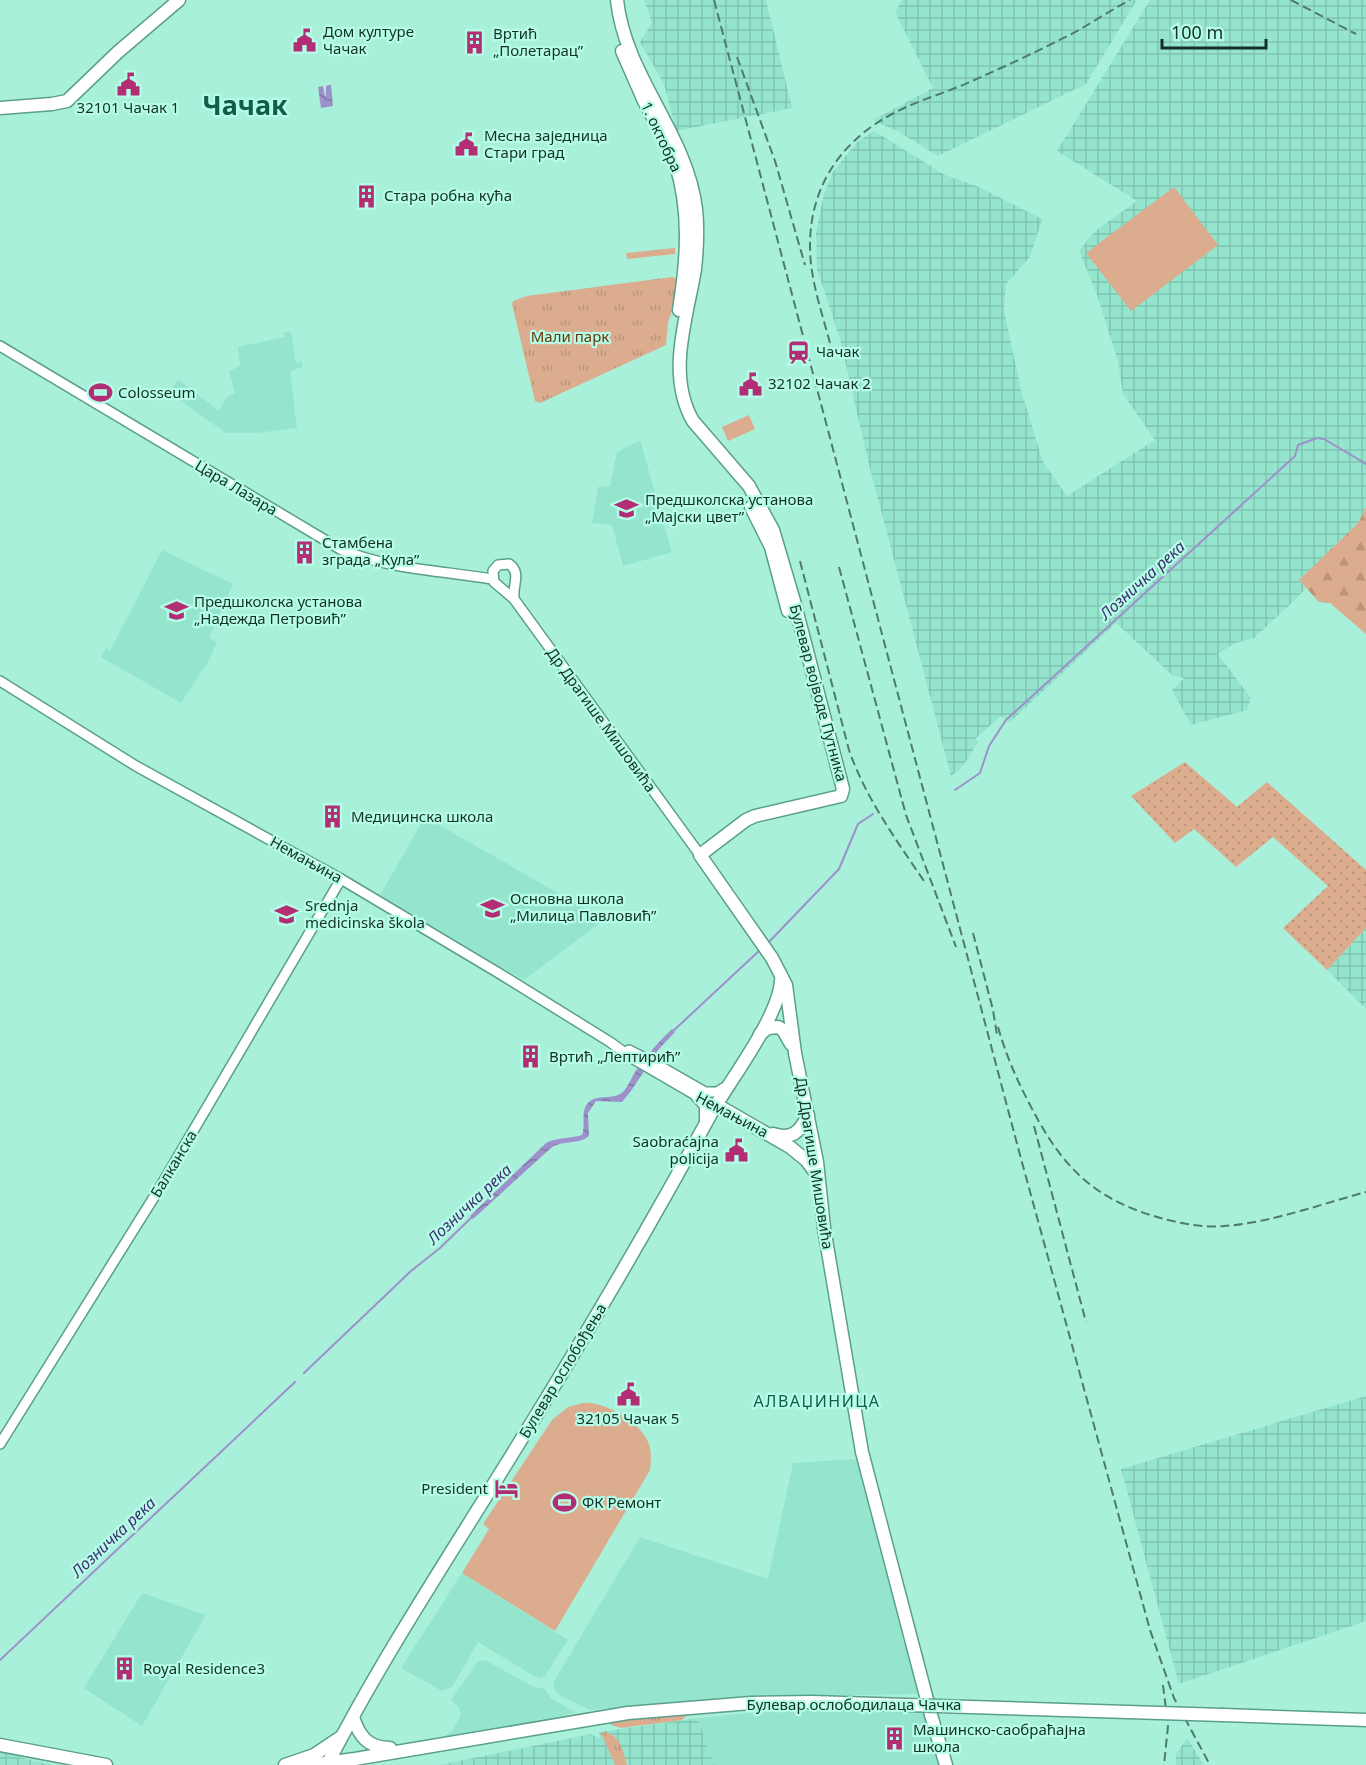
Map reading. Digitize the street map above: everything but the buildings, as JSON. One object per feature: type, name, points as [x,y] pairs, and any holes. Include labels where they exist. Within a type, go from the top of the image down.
[{"type":"main road","points":[[0,108],[52,104],[67,100],[178,0]]},
{"type":"main road","name":"1. октобра","points":[[610,0],[622,51],[644,101],[674,159],[684,198],[687,225],[686,266],[678,349]]},
{"type":"main road","name":"1. октобра","points":[[617,0],[630,50],[677,148],[689,178],[695,208],[695,266],[678,349]]},
{"type":"main road","name":"Булевар војводе Путника","points":[[678,349],[673,369],[676,398],[683,418],[739,486],[756,514],[771,547],[837,798],[755,816],[746,820],[700,855]]},
{"type":"main road","name":"Др Драгише Мишовића","points":[[700,855],[764,947],[786,985],[862,1452],[946,1765]]},
{"type":"main road","name":"Булевар ослобођења","points":[[328,1763],[447,1559],[580,1345],[759,1035],[778,999],[781,986],[780,973]]},
{"type":"main road","points":[[759,1035],[768,1028],[778,1027],[783,1030],[795,1051]]},
{"type":"main road","points":[[728,1087],[727,1100],[737,1116]]},
{"type":"main road","points":[[698,1097],[704,1102],[707,1110],[705,1126]]},
{"type":"main road","name":"Немањина","points":[[717,1105],[766,1132],[799,1154],[818,1176]]},
{"type":"main road","points":[[766,1132],[780,1136],[793,1135],[802,1127],[808,1115]]},
{"type":"main road","points":[[705,1126],[723,1116],[737,1116]]},
{"type":"main road","name":"Булевар ослободилаца Чачка","points":[[310,1765],[351,1762],[406,1750],[628,1713],[751,1703],[812,1702],[1366,1720]]},
{"type":"main road","points":[[353,1717],[360,1734],[371,1745],[406,1750]]},
{"type":"main road","points":[[285,1765],[314,1755],[342,1737]]},
{"type":"main road","points":[[0,1745],[106,1765]]},
{"type":"street","name":"Цара Лазара","points":[[0,346],[340,549],[387,562],[492,579]]},
{"type":"street","points":[[514,583],[508,587],[500,587],[492,579],[495,567],[505,563],[515,568],[517,575],[514,583],[514,599]]},
{"type":"street","name":"Др Драгише Мишовића","points":[[500,587],[514,599],[700,855]]},
{"type":"street","name":"Немањина","points":[[0,681],[142,770],[341,879],[497,972],[632,1058],[698,1097],[717,1105]]},
{"type":"street","name":"Балканска","points":[[0,1444],[159,1189],[341,879]]},
{"type":"street","name":"Немањина","points":[[610,1042],[650,1060],[705,1092],[717,1092],[728,1087]]},
{"type":"shaded area","points":[[644,0],[766,0],[792,108],[676,131],[664,84],[640,42],[652,23]]},
{"type":"shaded area","points":[[902,0],[1137,0],[1086,84],[938,156],[899,132],[873,120],[933,88],[895,12]]},
{"type":"shaded area","points":[[1150,0],[1366,0],[1366,507],[1358,523],[1299,580],[1306,588],[1296,599],[1254,638],[1235,643],[1218,654],[1251,698],[1247,710],[1191,725],[1172,690],[1184,678],[1173,676],[1116,623],[1009,723],[1001,716],[975,739],[978,742],[967,760],[951,776],[868,461],[840,339],[817,269],[816,233],[824,194],[833,172],[857,142],[874,131],[945,175],[979,187],[1042,219],[1030,257],[1006,284],[1004,310],[1021,390],[1043,462],[1067,496],[1155,440],[1123,394],[1118,361],[1097,295],[1079,251],[1095,231],[1137,201],[1057,151]]},
{"type":"shaded area","points":[[291,331],[296,363],[302,362],[303,367],[290,371],[297,428],[257,433],[226,433],[169,393],[178,379],[219,411],[227,397],[235,393],[229,371],[240,366],[238,347],[285,337],[284,332]]},
{"type":"shaded area","name":"Предшколска установа „Мајски цвет”","points":[[640,440],[672,552],[623,566],[612,525],[592,523],[598,487],[610,486],[617,452]]},
{"type":"shaded area","name":"Предшколска установа „Надежда Петровић”","points":[[162,550],[233,584],[209,638],[217,642],[209,660],[181,703],[101,657],[106,649],[110,651]]},
{"type":"shaded area","name":"Основна школа „Милица Павловић”","points":[[425,817],[604,920],[524,980],[380,895]]},
{"type":"shaded area","points":[[1366,928],[1366,1009],[1327,970]]},
{"type":"shaded area","points":[[1366,1396],[1366,1621],[1179,1684],[1121,1469]]},
{"type":"shaded area","points":[[856,1459],[918,1694],[745,1697],[590,1710],[559,1695],[555,1690],[553,1683],[640,1537],[768,1579],[793,1463]]},
{"type":"shaded area","points":[[462,1573],[568,1640],[545,1676],[539,1679],[478,1642],[452,1687],[442,1691],[401,1668]]},
{"type":"shaded area","points":[[142,1593],[206,1615],[142,1726],[84,1688]]},
{"type":"shaded area","points":[[485,1660],[534,1687],[545,1689],[551,1698],[576,1713],[442,1738],[452,1731],[461,1715],[459,1707],[451,1700],[478,1661]]},
{"type":"shaded area","points":[[768,1711],[922,1711],[939,1765],[714,1765],[698,1718]]},
{"type":"shaded area","points":[[698,1718],[714,1765],[439,1765],[591,1734],[600,1739],[599,1732]]},
{"type":"shaded area","points":[[1187,1738],[1204,1765],[1176,1765],[1176,1754]]},
{"type":"shaded area","points":[[0,1752],[31,1760],[53,1765],[0,1765]]},
{"type":"green space","points":[[1174,187],[1218,245],[1131,311],[1086,253]]},
{"type":"green space","points":[[675,248],[675,254],[627,259],[626,253]]},
{"type":"green space","name":"Мали парк","points":[[672,277],[678,279],[679,289],[668,323],[666,345],[540,403],[535,401],[513,301],[527,296]]},
{"type":"green space","points":[[749,415],[755,429],[728,441],[722,427]]},
{"type":"green space","points":[[1366,507],[1366,634],[1330,603],[1319,602],[1299,580],[1358,523]]},
{"type":"green space","points":[[1185,762],[1237,807],[1267,782],[1366,870],[1366,928],[1327,970],[1283,928],[1328,886],[1273,837],[1236,867],[1194,829],[1175,843],[1131,796]]},
{"type":"green space","name":"ФК Ремонт","points":[[583,1403],[601,1405],[611,1409],[637,1427],[649,1445],[650,1470],[555,1631],[462,1573],[489,1529],[483,1524],[552,1420],[568,1407]]},
{"type":"green space","points":[[686,1712],[688,1715],[682,1720],[621,1728],[611,1725],[611,1722],[615,1720]]},
{"type":"green space","points":[[601,1733],[617,1739],[627,1765],[615,1765]]},
{"type":"water","points":[[331,85],[333,106],[321,108],[318,87],[323,86],[326,96],[326,86]]},
{"type":"water","points":[[672,1029],[675,1032],[658,1050],[622,1102],[596,1101],[588,1113],[589,1136],[580,1141],[552,1147],[473,1219],[470,1216],[546,1143],[582,1135],[584,1110],[588,1103],[596,1098],[619,1095],[623,1092],[646,1058]]},
{"type":"waterway","name":"Лозничка река","points":[[955,790],[980,773],[989,746],[1006,720],[1295,456],[1298,445],[1317,438],[1324,439],[1366,464]]},
{"type":"waterway","name":"Лозничка река","points":[[767,944],[839,869],[858,824],[873,814]]},
{"type":"waterway","name":"Лозничка река","points":[[672,1032],[760,950]]},
{"type":"waterway","name":"Лозничка река","points":[[304,1373],[411,1271],[440,1248],[473,1216]]},
{"type":"waterway","name":"Лозничка река","points":[[0,1660],[295,1382]]},
{"type":"railway","points":[[714,0],[1020,1155],[1150,1630],[1174,1698],[1210,1765]]},
{"type":"railway","points":[[830,343],[814,284],[810,240],[818,196],[839,158],[854,141],[892,114],[1040,50],[1130,0]]},
{"type":"railway","points":[[1291,0],[1356,34]]},
{"type":"railway","points":[[737,57],[775,161],[805,265]]},
{"type":"railway","points":[[800,561],[849,750],[856,768],[883,819],[926,884]]},
{"type":"railway","points":[[839,567],[906,815],[956,947]]},
{"type":"railway","points":[[973,933],[993,1010],[997,1035]]},
{"type":"railway","points":[[998,1027],[1014,1073],[1051,1141],[1078,1174],[1112,1199],[1133,1209],[1182,1223],[1224,1226],[1277,1217],[1366,1192]]},
{"type":"railway","points":[[1034,1126],[1086,1322]]},
{"type":"railway","points":[[1163,1685],[1168,1726],[1164,1765]]},
{"type":"place","name":"Дом културе Чачак","points":[[305,41]]},
{"type":"place","name":"Вртић „Полетарац”","points":[[475,43]]},
{"type":"place","name":"32101 Чачак 1","points":[[128,84]]},
{"type":"place","name":"Месна заједница Стари град","points":[[466,145]]},
{"type":"place","name":"Стара робна кућа","points":[[366,196]]},
{"type":"place","name":"Чачак","points":[[798,352]]},
{"type":"place","name":"32102 Чачак 2","points":[[750,384]]},
{"type":"place","name":"Colosseum","points":[[100,393]]},
{"type":"place","name":"Предшколска установа „Мајски цвет”","points":[[627,509]]},
{"type":"place","name":"Стамбена зграда „Кула”","points":[[304,552]]},
{"type":"place","name":"Предшколска установа „Надежда Петровић”","points":[[176,611]]},
{"type":"place","name":"Медицинска школа","points":[[333,817]]},
{"type":"place","name":"Основна школа „Милица Павловић”","points":[[492,908]]},
{"type":"place","name":"Srednja medicinska škola","points":[[287,915]]},
{"type":"place","name":"Вртић „Лептирић”","points":[[531,1057]]},
{"type":"place","name":"Saobraćajna policija","points":[[737,1151]]},
{"type":"place","name":"32105 Чачак 5","points":[[628,1395]]},
{"type":"place","name":"President","points":[[506,1489]]},
{"type":"place","name":"ФК Ремонт","points":[[564,1503]]},
{"type":"place","name":"Royal Residence3","points":[[125,1669]]},
{"type":"place","name":"Машинско-саобраћајна школа","points":[[895,1739]]},
{"type":"district","name":"Чачак","points":[[245,106]]},
{"type":"district","name":"АЛВАЏИНИЦА","points":[[817,1401]]}]
